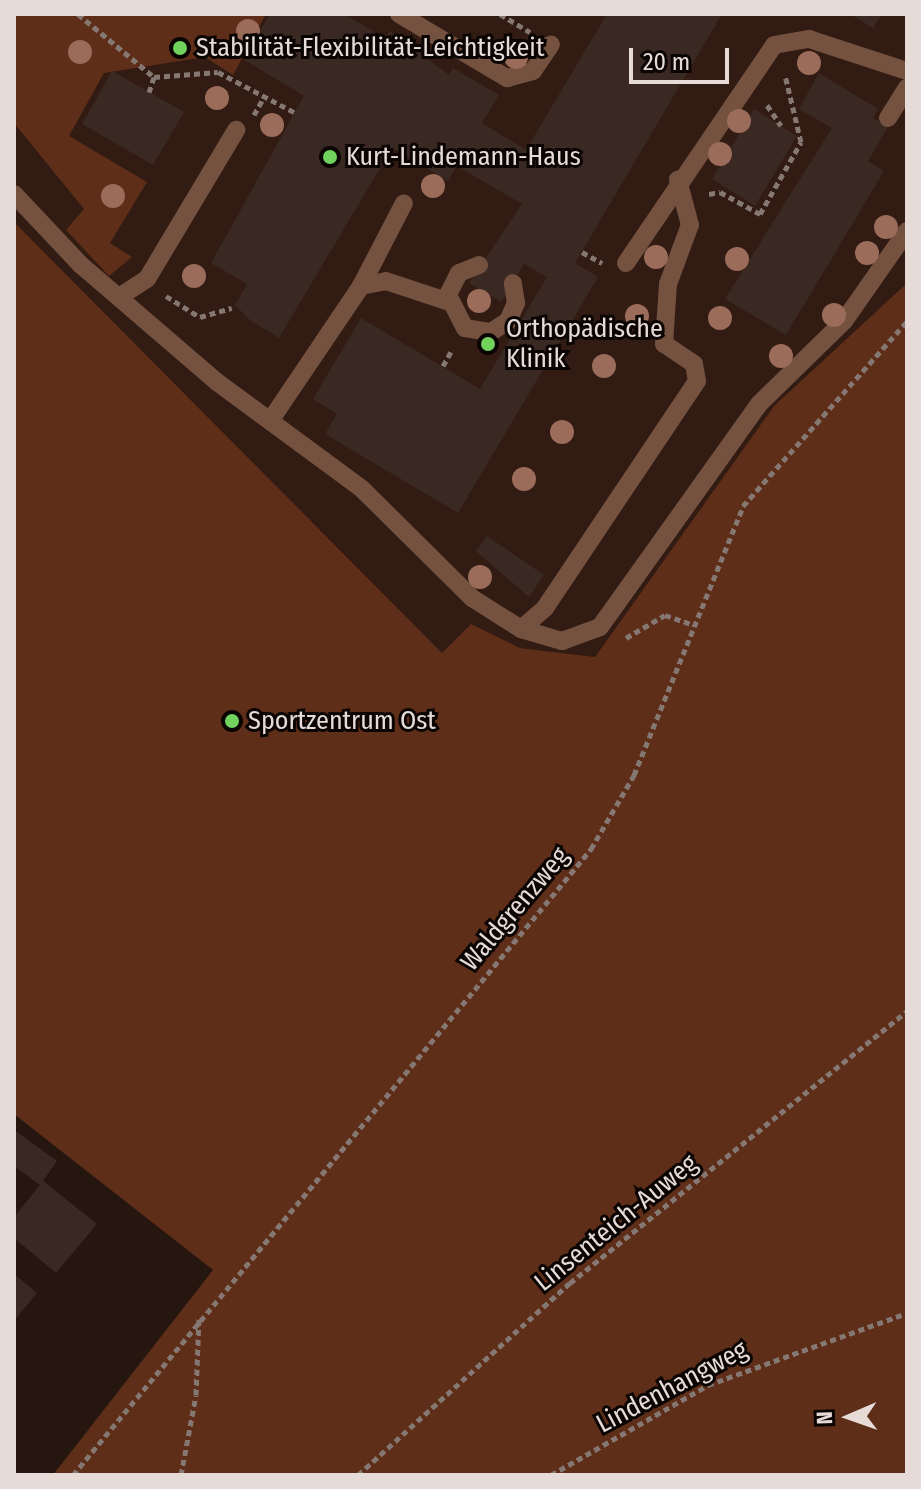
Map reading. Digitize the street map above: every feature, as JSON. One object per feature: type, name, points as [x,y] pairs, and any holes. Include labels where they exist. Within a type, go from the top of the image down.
[{"type":"lane","points":[[399,14],[507,78],[533,71],[551,44]]},
{"type":"lane","points":[[626,263],[757,64],[782,42],[809,39],[907,71]]},
{"type":"lane","points":[[888,118],[907,88]]},
{"type":"lane","points":[[119,297],[147,279],[236,130]]},
{"type":"lane","points":[[521,629],[545,608],[697,381],[694,364],[664,344],[668,284],[690,225],[678,180]]},
{"type":"lane","points":[[14,194],[119,297],[270,421],[362,489],[472,598],[521,629],[562,641],[590,634],[759,404],[844,321],[907,231]]},
{"type":"lane","points":[[270,421],[361,286],[404,203]]},
{"type":"lane","points":[[449,302],[455,278],[479,265]]},
{"type":"lane","points":[[361,286],[386,281],[449,302],[465,328],[491,332],[515,309],[513,283]]},
{"type":"path","points":[[78,14],[154,77],[218,72],[294,112]]},
{"type":"path","points":[[715,193],[760,214],[801,142],[784,87],[782,42]]},
{"type":"path","points":[[149,92],[154,77]]},
{"type":"path","points":[[773,94],[765,110],[781,126]]},
{"type":"path","points":[[147,279],[200,317],[232,308]]},
{"type":"path","name":"Waldgrenzweg","points":[[73,1475],[199,1317],[591,849],[634,775],[691,624],[743,506],[907,321]]},
{"type":"path","points":[[590,634],[625,639],[665,615],[691,624]]},
{"type":"path","name":"Linsenteich-Auweg","points":[[358,1475],[570,1283],[907,1011]]},
{"type":"path","name":"Lindenhangweg","points":[[551,1475],[708,1385],[907,1313]]},
{"type":"path","points":[[181,1475],[196,1395],[199,1317]]},
{"type":"shaded area","name":"Orthopädische Klinik","points":[[14,14],[907,14],[907,283],[774,406],[595,657],[520,648],[471,624],[442,653],[14,222]]},
{"type":"shaded area","points":[[266,14],[233,75],[205,57],[104,73],[69,136],[147,182],[110,243],[132,257],[109,276],[66,230],[84,209],[14,123],[14,16]]},
{"type":"shaded area","points":[[14,222],[442,653],[471,624],[520,648],[595,657],[774,406],[907,283],[907,1475],[53,1475],[213,1270],[14,1114]]},
{"type":"building","points":[[270,14],[344,14],[385,38],[390,31],[449,75],[453,68],[499,95],[482,123],[526,150],[607,14],[722,14],[575,263],[598,277],[458,513],[325,434],[337,414],[313,399],[361,318],[480,389],[547,277],[524,264],[501,302],[469,283],[522,204],[457,166],[448,181],[392,148],[279,338],[251,321],[235,305],[247,284],[211,263],[304,96],[243,59]]},
{"type":"building","points":[[850,14],[882,14],[873,28]]},
{"type":"building","points":[[112,71],[184,112],[153,165],[82,124]]},
{"type":"building","points":[[819,73],[878,109],[873,118],[888,127],[868,161],[884,171],[786,335],[725,299],[832,128],[799,109]]},
{"type":"building","points":[[754,109],[797,136],[755,206],[712,179]]},
{"type":"building","points":[[487,536],[544,575],[529,597],[476,551]]},
{"type":"building","points":[[14,1130],[57,1161],[43,1181],[97,1224],[56,1273],[14,1238],[14,1217],[40,1185],[14,1166]]},
{"type":"building","points":[[14,1274],[37,1293],[14,1321]]},
{"type":"place","name":"Stabilität-Flexibilität-Leichtigkeit","points":[[180,48]]},
{"type":"place","name":"Kurt-Lindemann-Haus","points":[[330,157]]},
{"type":"place","name":"Orthopädische Klinik","points":[[488,344]]},
{"type":"place","name":"Sportzentrum Ost","points":[[232,721]]}]
